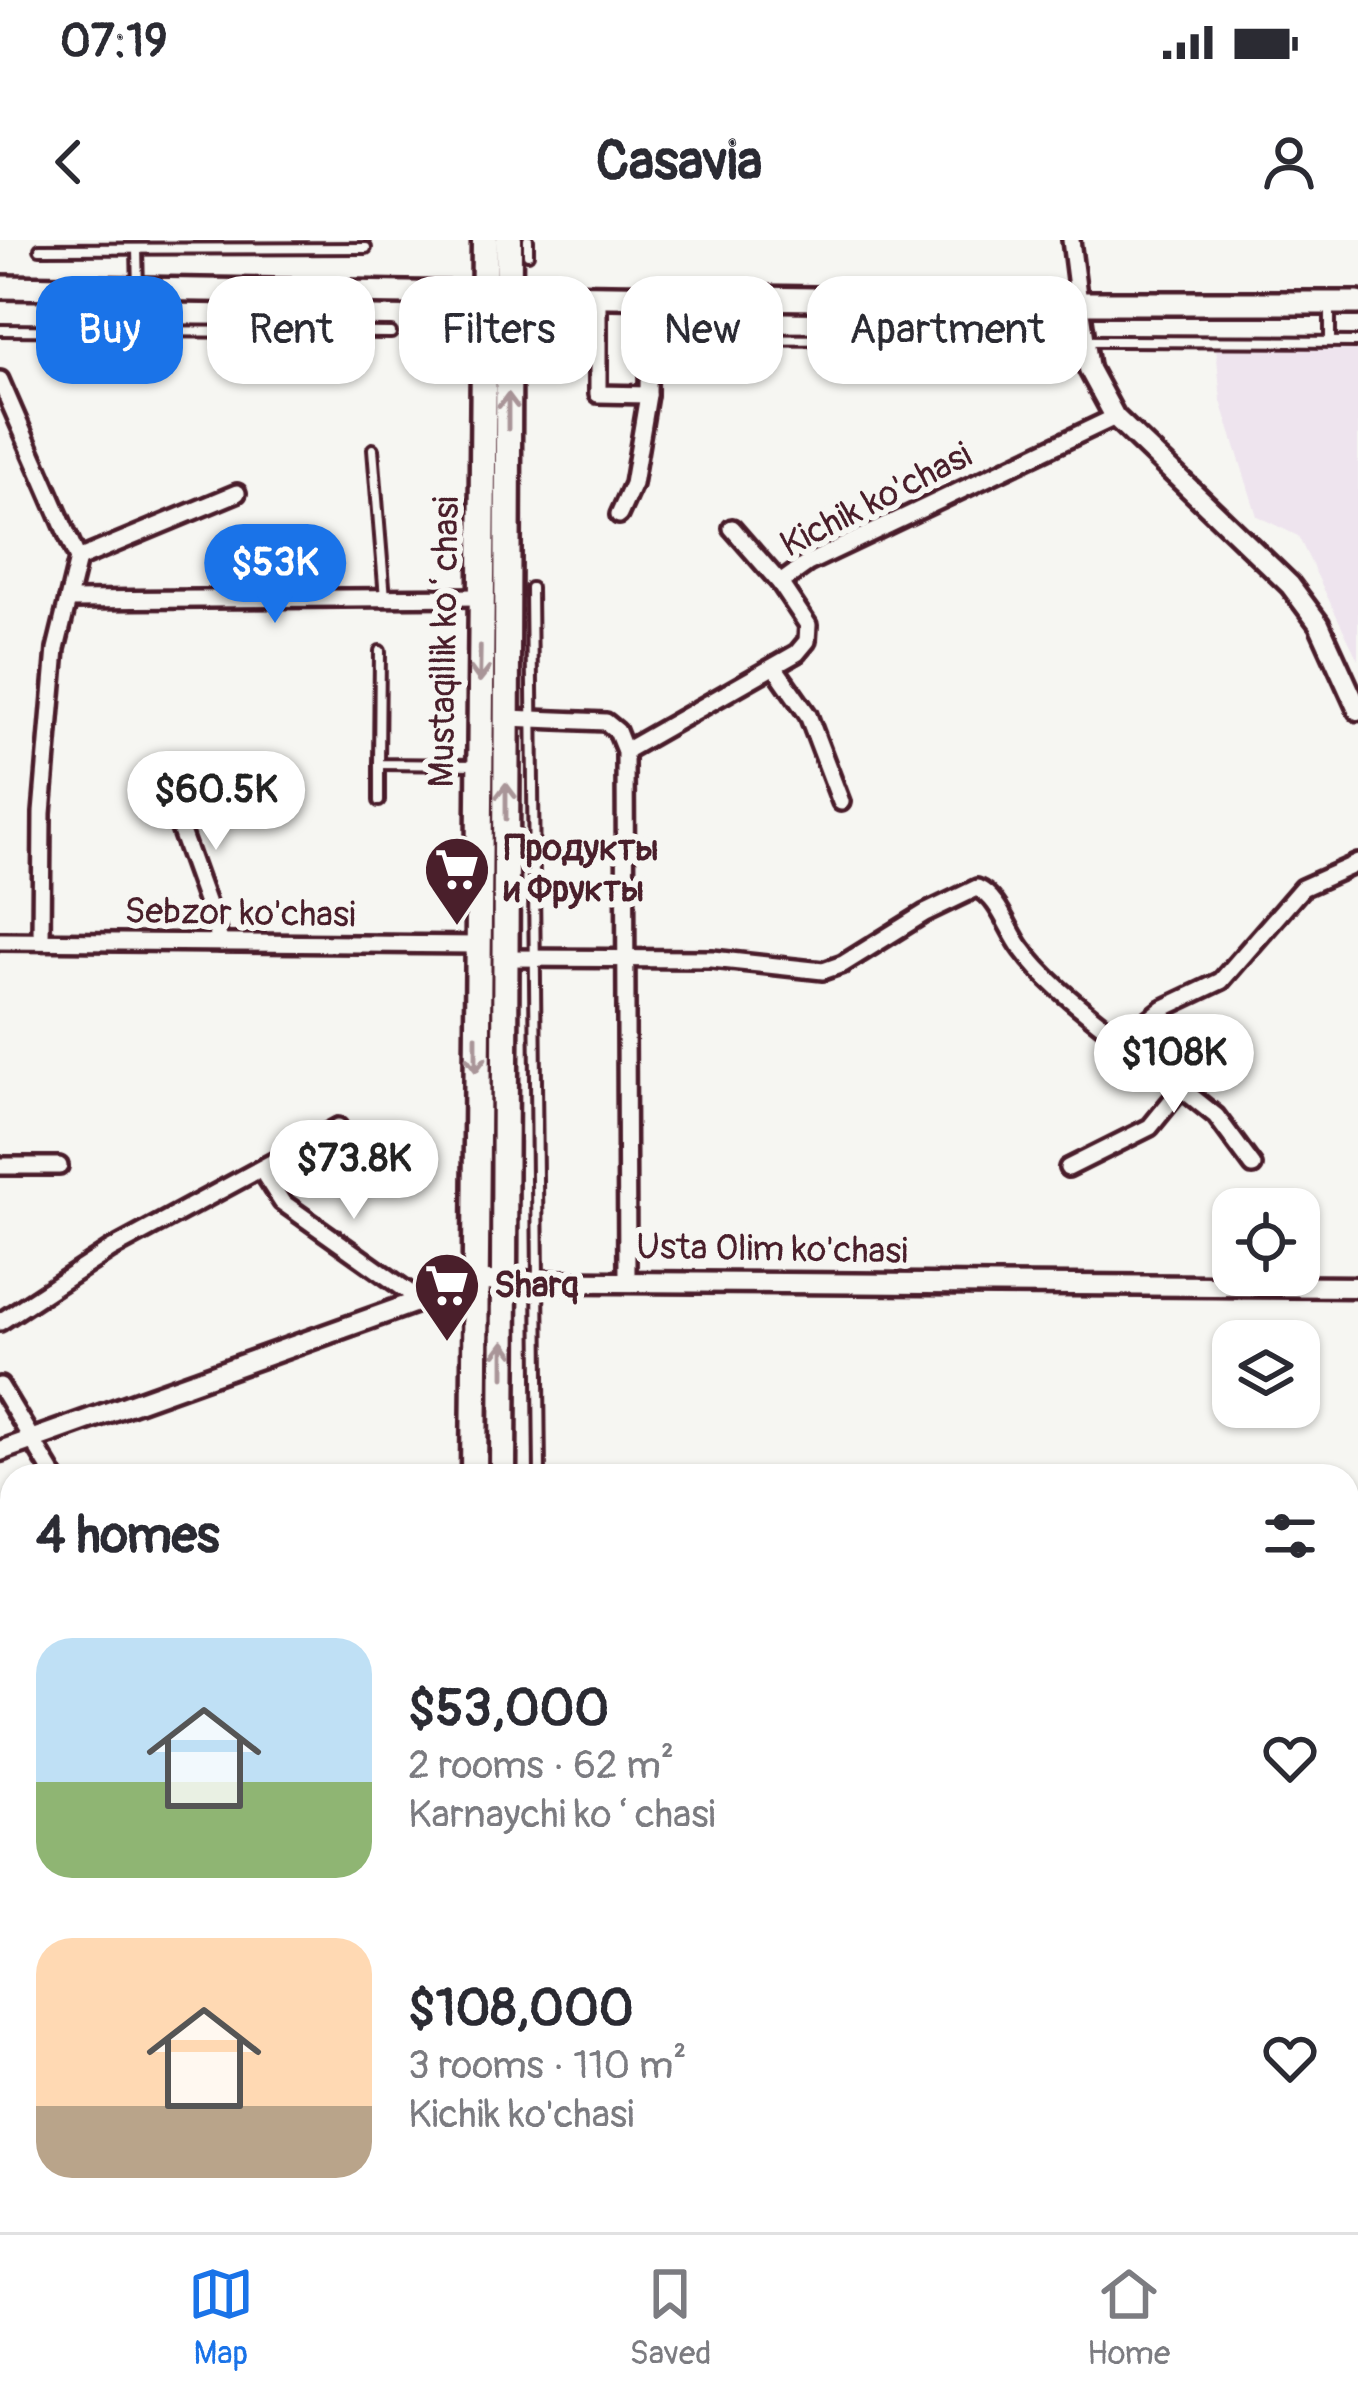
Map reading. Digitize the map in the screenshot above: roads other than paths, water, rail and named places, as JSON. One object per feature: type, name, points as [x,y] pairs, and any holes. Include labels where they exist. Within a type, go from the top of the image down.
[{"type":"main road","name":"Mustaqillik koʻchasi","points":[[483,276],[484,240]]},
{"type":"main road","points":[[0,287],[36,288]]},
{"type":"main road","points":[[183,291],[399,294]]},
{"type":"main road","points":[[598,297],[621,297]]},
{"type":"main road","points":[[1087,303],[1358,303]]},
{"type":"main road","name":"Mustaqillik koʻchasi","points":[[474,1464],[482,384]]},
{"type":"main road","name":"Mustaqillik koʻchasi","points":[[503,1464],[505,958],[519,719],[511,384]]},
{"type":"street","points":[[1071,240],[1076,276]]},
{"type":"street","points":[[598,297],[598,394],[648,395]]},
{"type":"street","points":[[1087,353],[1099,393],[1115,417],[1290,585],[1319,624],[1358,710]]},
{"type":"street","points":[[0,380],[78,559],[56,649],[42,813],[41,941]]},
{"type":"street","points":[[620,515],[633,484],[648,384]]},
{"type":"street","name":"Kichik ko'chasi","points":[[625,751],[775,668],[803,647],[809,630],[780,583],[808,563],[1115,417]]},
{"type":"street","points":[[78,559],[237,493]]},
{"type":"street","points":[[732,528],[780,583]]},
{"type":"street","points":[[68,600],[481,597]]},
{"type":"street","points":[[775,668],[808,715],[841,802]]},
{"type":"street","points":[[519,719],[606,722],[617,731],[625,751],[627,1280]]},
{"type":"street","points":[[163,781],[220,943]]},
{"type":"street","points":[[1122,1041],[1164,1008],[1221,981],[1302,888],[1358,863]]},
{"type":"street","points":[[505,958],[758,962],[823,971],[977,888],[989,896],[1037,966],[1216,1116],[1253,1166]]},
{"type":"street","name":"Sebzor ko'chasi","points":[[0,941],[478,945]]},
{"type":"street","points":[[1069,1168],[1150,1127],[1180,1090]]},
{"type":"street","points":[[0,1322],[110,1250],[338,1127]]},
{"type":"street","points":[[0,1166],[59,1166]]},
{"type":"street","points":[[261,1169],[282,1202],[420,1300]]},
{"type":"street","name":"Usta Olim ko'chasi","points":[[0,1451],[475,1280],[1358,1287]]},
{"type":"street","points":[[0,1386],[47,1464]]},
{"type":"lane","points":[[519,247],[528,240]]},
{"type":"lane","points":[[40,249],[366,248]]},
{"type":"lane","points":[[137,249],[137,276]]},
{"type":"lane","points":[[1330,302],[1330,341]]},
{"type":"lane","points":[[0,330],[391,332]]},
{"type":"lane","points":[[1087,340],[1358,342]]},
{"type":"lane","points":[[373,449],[385,599]]},
{"type":"lane","points":[[531,588],[519,719],[532,958],[540,1464]]},
{"type":"lane","points":[[379,801],[380,651]]},
{"type":"lane","points":[[380,764],[479,765]]},
{"type":"place","name":"Продукты и Фрукты","points":[[457,928]]},
{"type":"place","name":"Sharq","points":[[447,1344]]}]
